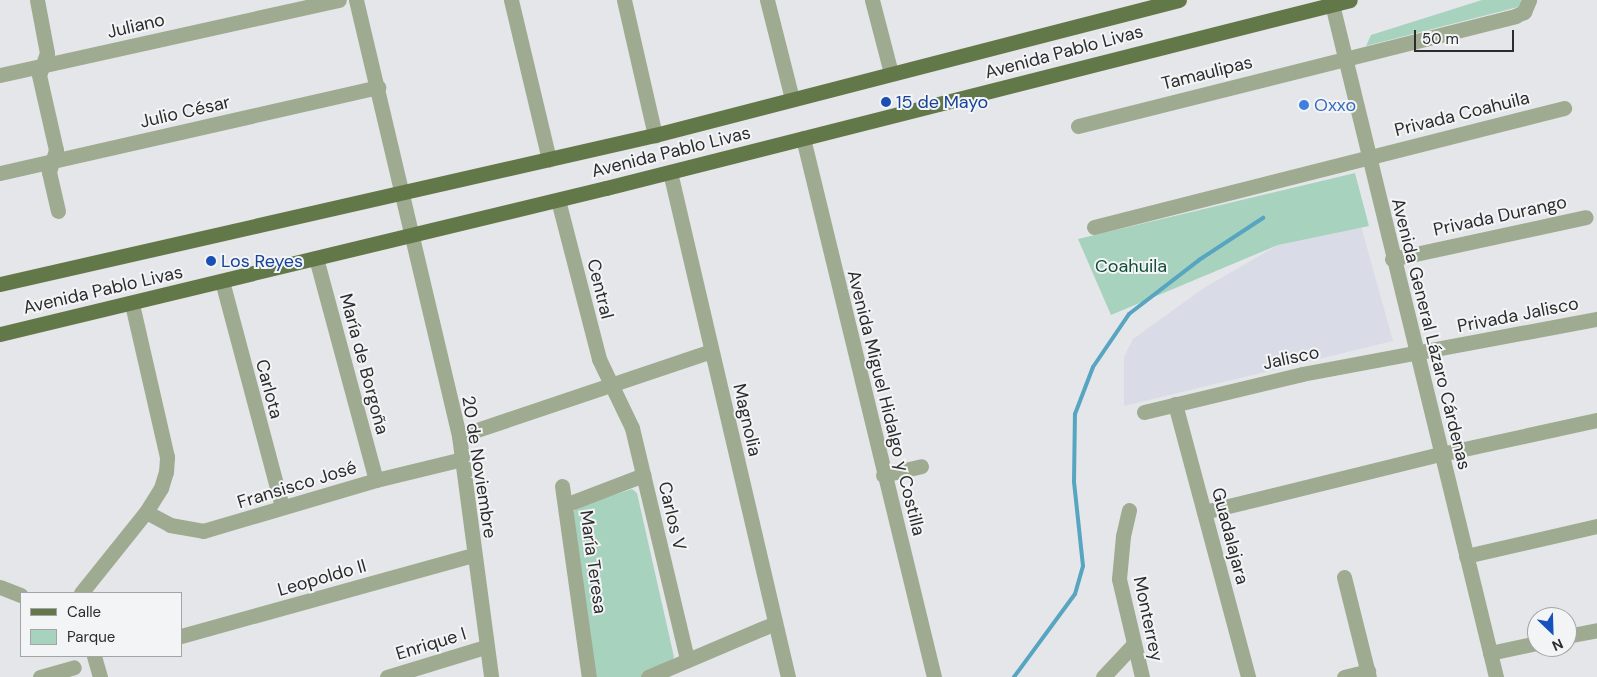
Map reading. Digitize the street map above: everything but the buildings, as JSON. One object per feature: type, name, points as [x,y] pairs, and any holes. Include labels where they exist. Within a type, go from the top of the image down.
[{"type":"main road","name":"Avenida Pablo Livas","points":[[0,284],[656,135],[1179,0]]},
{"type":"main road","name":"Avenida Pablo Livas","points":[[0,334],[132,304],[558,200],[1331,2],[1350,0]]},
{"type":"street","points":[[37,0],[47,53],[44,66],[39,75],[56,150],[49,172],[58,211]]},
{"type":"street","name":"Juliano","points":[[0,75],[339,0]]},
{"type":"street","name":"20 de Noviembre","points":[[356,0],[403,191],[459,436],[473,555],[491,677]]},
{"type":"street","points":[[512,0],[549,160]]},
{"type":"street","points":[[624,0],[656,135]]},
{"type":"street","points":[[767,0],[792,99]]},
{"type":"street","points":[[872,0],[891,73]]},
{"type":"street","name":"Tamaulipas","points":[[1078,126],[1344,57],[1515,16],[1524,12],[1529,0]]},
{"type":"street","name":"Avenida General Lázaro Cárdenas","points":[[1331,2],[1392,259],[1496,677]]},
{"type":"street","name":"Julio César","points":[[0,173],[378,87]]},
{"type":"street","name":"Privada Coahuila","points":[[1368,156],[1564,108]]},
{"type":"street","name":"Avenida Miguel Hidalgo y Costilla","points":[[803,138],[883,476],[934,677]]},
{"type":"street","points":[[1094,227],[1368,156]]},
{"type":"street","name":"Magnolia","points":[[670,172],[788,677]]},
{"type":"street","name":"Central","points":[[558,200],[599,359],[612,385]]},
{"type":"street","name":"Privada Durango","points":[[1392,259],[1586,217]]},
{"type":"street","name":"María de Borgoña","points":[[316,258],[376,480]]},
{"type":"street","name":"Carlota","points":[[222,281],[282,506]]},
{"type":"street","points":[[82,592],[146,512],[161,488],[166,457],[132,304]]},
{"type":"street","name":"Privada Jalisco","points":[[1416,354],[1597,319]]},
{"type":"street","points":[[459,436],[711,351]]},
{"type":"street","name":"Jalisco","points":[[1175,404],[1302,374],[1416,354]]},
{"type":"street","name":"Carlos V","points":[[612,385],[632,428],[687,659]]},
{"type":"street","points":[[1144,412],[1175,404]]},
{"type":"street","name":"Guadalajara","points":[[1175,404],[1248,677]]},
{"type":"street","points":[[1204,512],[1441,454],[1597,420]]},
{"type":"street","name":"Fransisco José","points":[[146,512],[170,525],[202,531],[282,506],[462,459]]},
{"type":"street","points":[[883,476],[921,466]]},
{"type":"street","name":"María Teresa","points":[[590,677],[565,505],[643,476]]},
{"type":"street","points":[[562,486],[565,505]]},
{"type":"street","name":"Monterrey","points":[[1129,510],[1123,536],[1119,579],[1142,677]]},
{"type":"street","points":[[1466,556],[1597,526]]},
{"type":"street","name":"Leopoldo II","points":[[182,636],[473,555]]},
{"type":"street","points":[[1344,577],[1368,674],[1344,677]]},
{"type":"street","points":[[0,586],[20,595]]},
{"type":"street","points":[[648,677],[775,623]]},
{"type":"street","points":[[1577,634],[1597,630]]},
{"type":"street","points":[[1103,677],[1134,644]]},
{"type":"street","points":[[1490,653],[1527,645]]},
{"type":"street","name":"Enrique I","points":[[387,677],[486,647]]},
{"type":"street","points":[[100,657],[100,677]]},
{"type":"street","points":[[40,677],[74,667]]},
{"type":"shaded area","points":[[1361,226],[1393,341],[1124,406],[1124,357],[1133,339],[1204,288],[1278,245]]},
{"type":"green space","points":[[1482,0],[1521,0],[1522,6],[1366,46],[1371,35]]},
{"type":"green space","name":"Coahuila","points":[[1355,173],[1369,226],[1278,245],[1111,315],[1078,239]]},
{"type":"green space","points":[[632,489],[637,493],[674,657],[669,665],[641,677],[596,677],[573,512],[578,507]]},
{"type":"waterway","points":[[1014,677],[1075,594],[1083,566],[1074,482],[1075,414],[1093,367],[1129,314],[1199,260],[1263,218]]},
{"type":"place","name":"15 de Mayo","points":[[886,102]]},
{"type":"place","name":"Oxxo","points":[[1304,105]]},
{"type":"place","name":"Los Reyes","points":[[211,261]]}]
